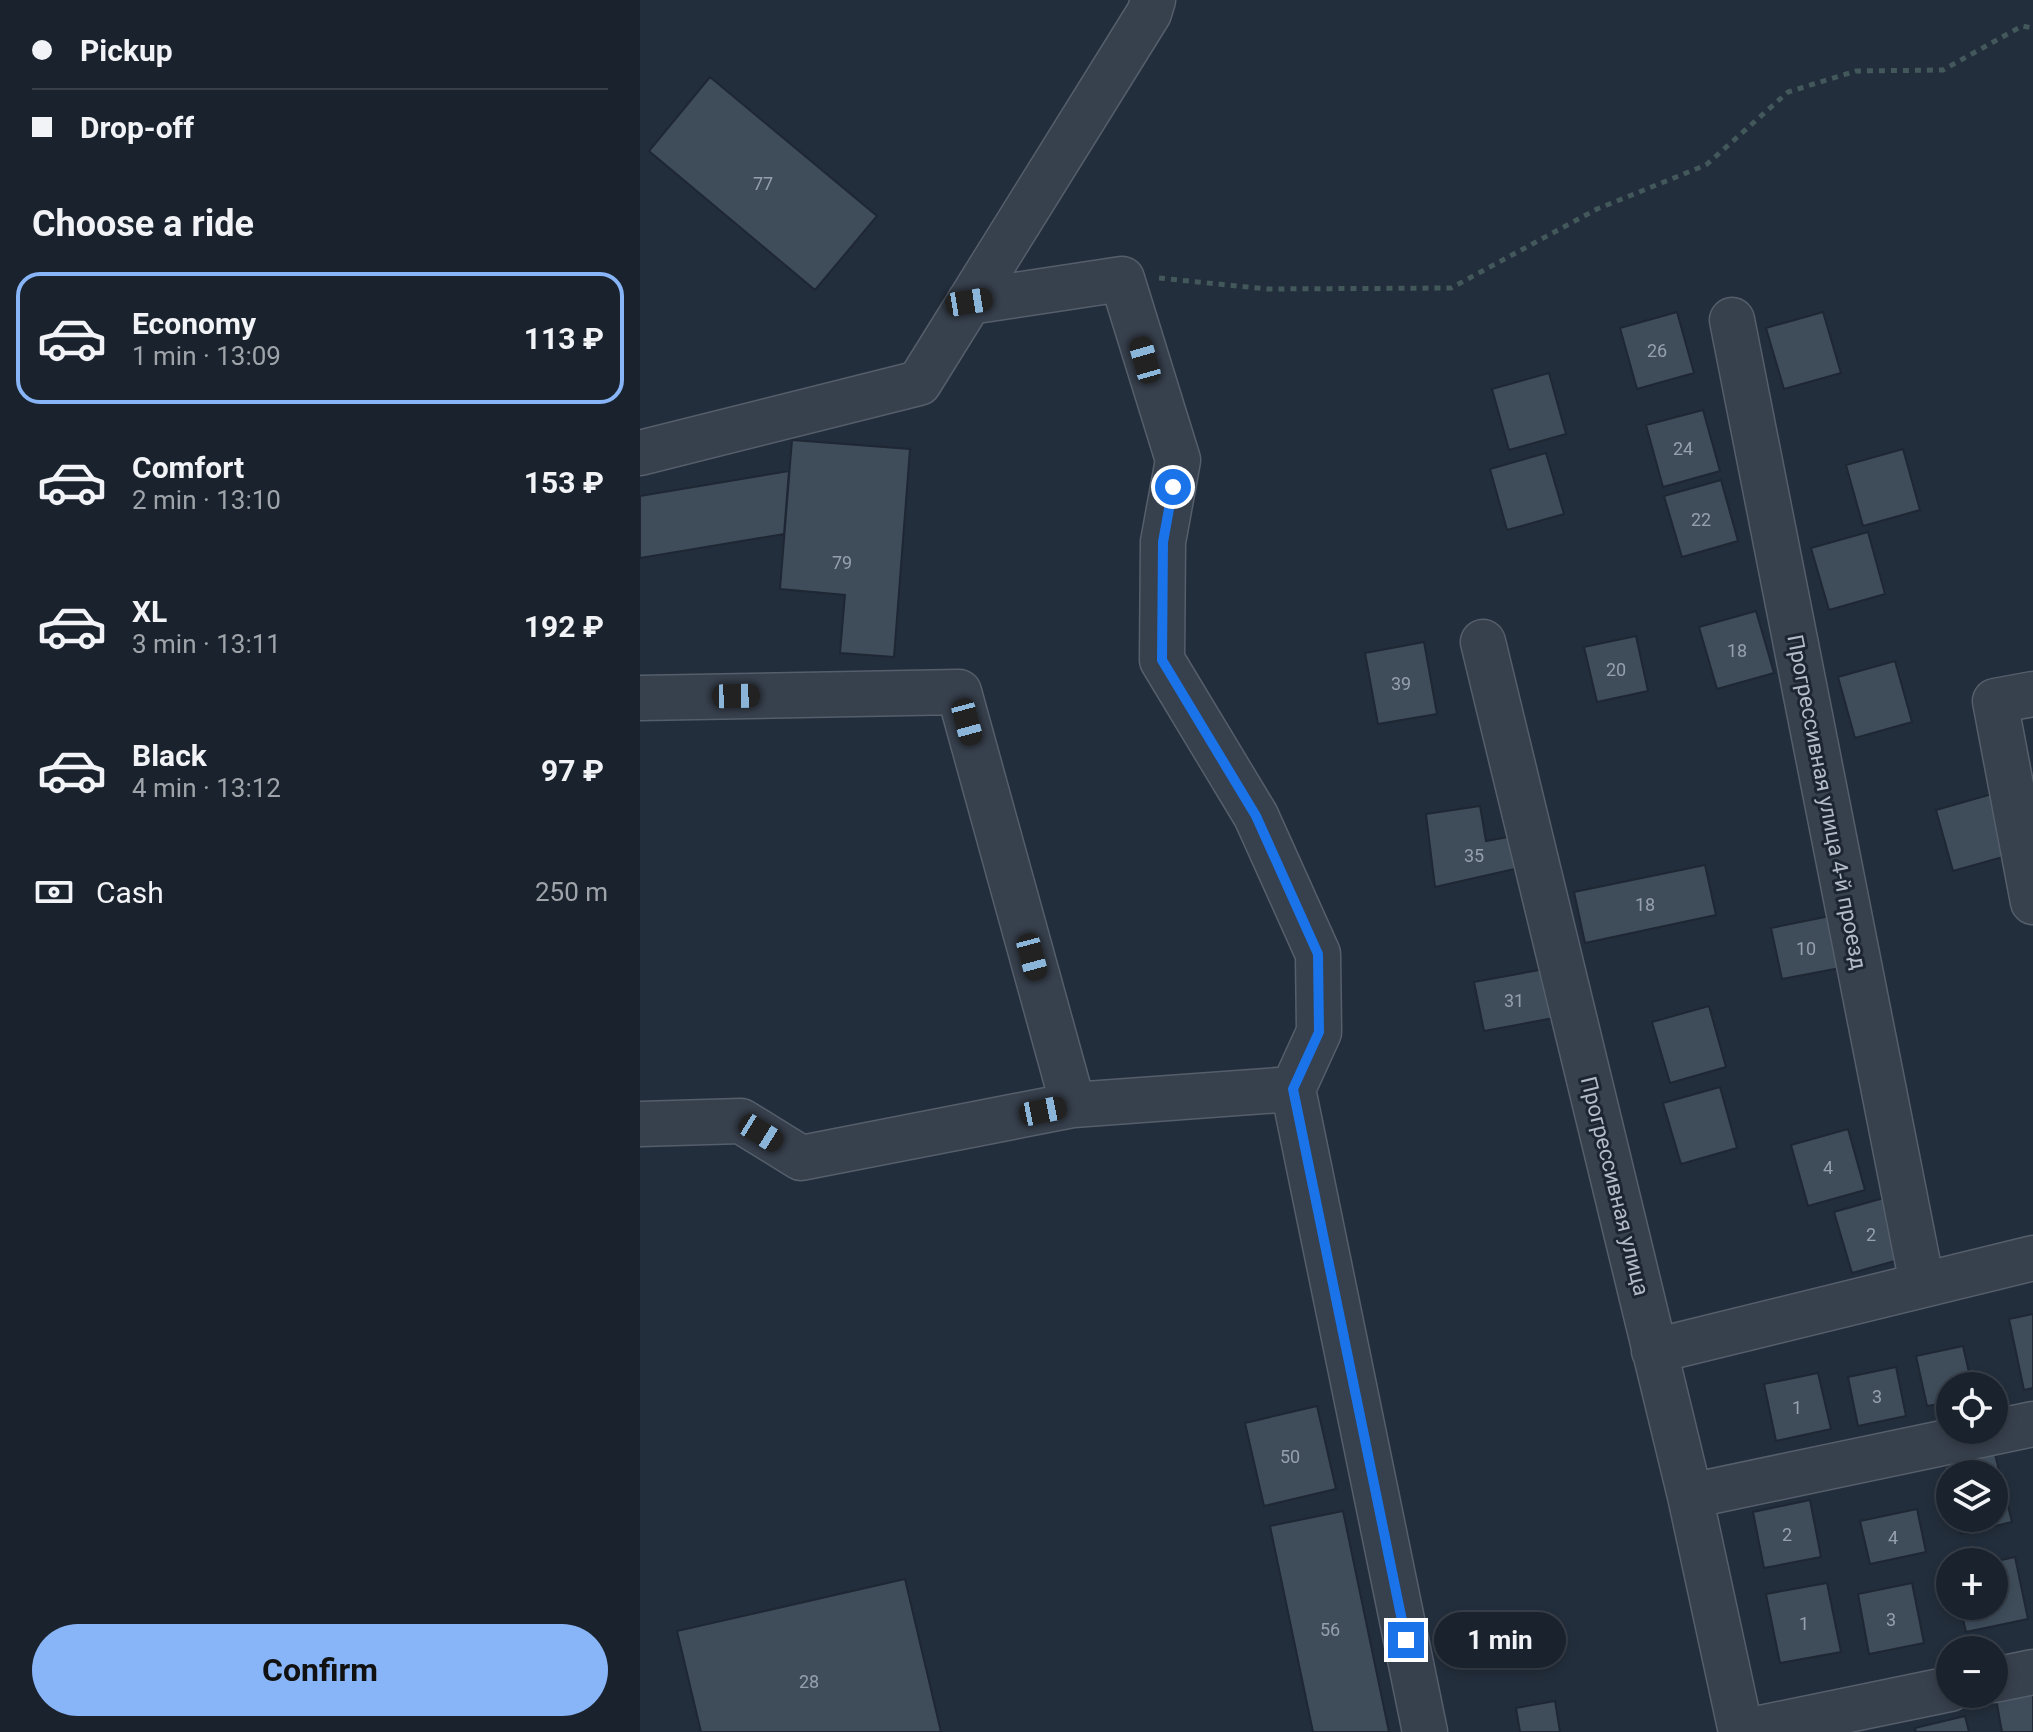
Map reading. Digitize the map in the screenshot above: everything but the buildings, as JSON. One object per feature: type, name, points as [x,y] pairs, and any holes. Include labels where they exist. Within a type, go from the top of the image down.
[{"type":"street","points":[[640,453],[919,383],[1149,13],[1153,0]]},
{"type":"street","points":[[969,302],[1122,279],[1178,460],[1163,542],[1162,660],[1256,816],[1318,954],[1319,1032],[1293,1089],[1425,1732]]},
{"type":"street","name":"Прогрессивная улица 4-й проезд","points":[[1732,320],[1922,1284]]},
{"type":"street","name":"Прогрессивная улица","points":[[1483,642],[1690,1496],[1741,1732]]},
{"type":"street","points":[[640,698],[959,692],[1073,1105]]},
{"type":"street","points":[[2033,694],[1995,701],[2033,902]]},
{"type":"street","points":[[640,1124],[741,1121],[801,1158],[1073,1105],[1293,1089]]},
{"type":"street","points":[[1654,1351],[2033,1258]]},
{"type":"street","points":[[1690,1496],[2033,1424]]},
{"type":"street","points":[[2008,1677],[2033,1672]]},
{"type":"street","points":[[1741,1732],[1936,1692]]},
{"type":"path","points":[[1122,279],[1144,277],[1267,289],[1451,288],[1597,209],[1706,165],[1788,92],[1856,71],[1943,70],[2022,26],[2033,28]]},
{"type":"route","points":[[1173,487],[1163,542],[1162,660],[1256,816],[1318,954],[1319,1032],[1293,1089],[1406,1640]]}]
